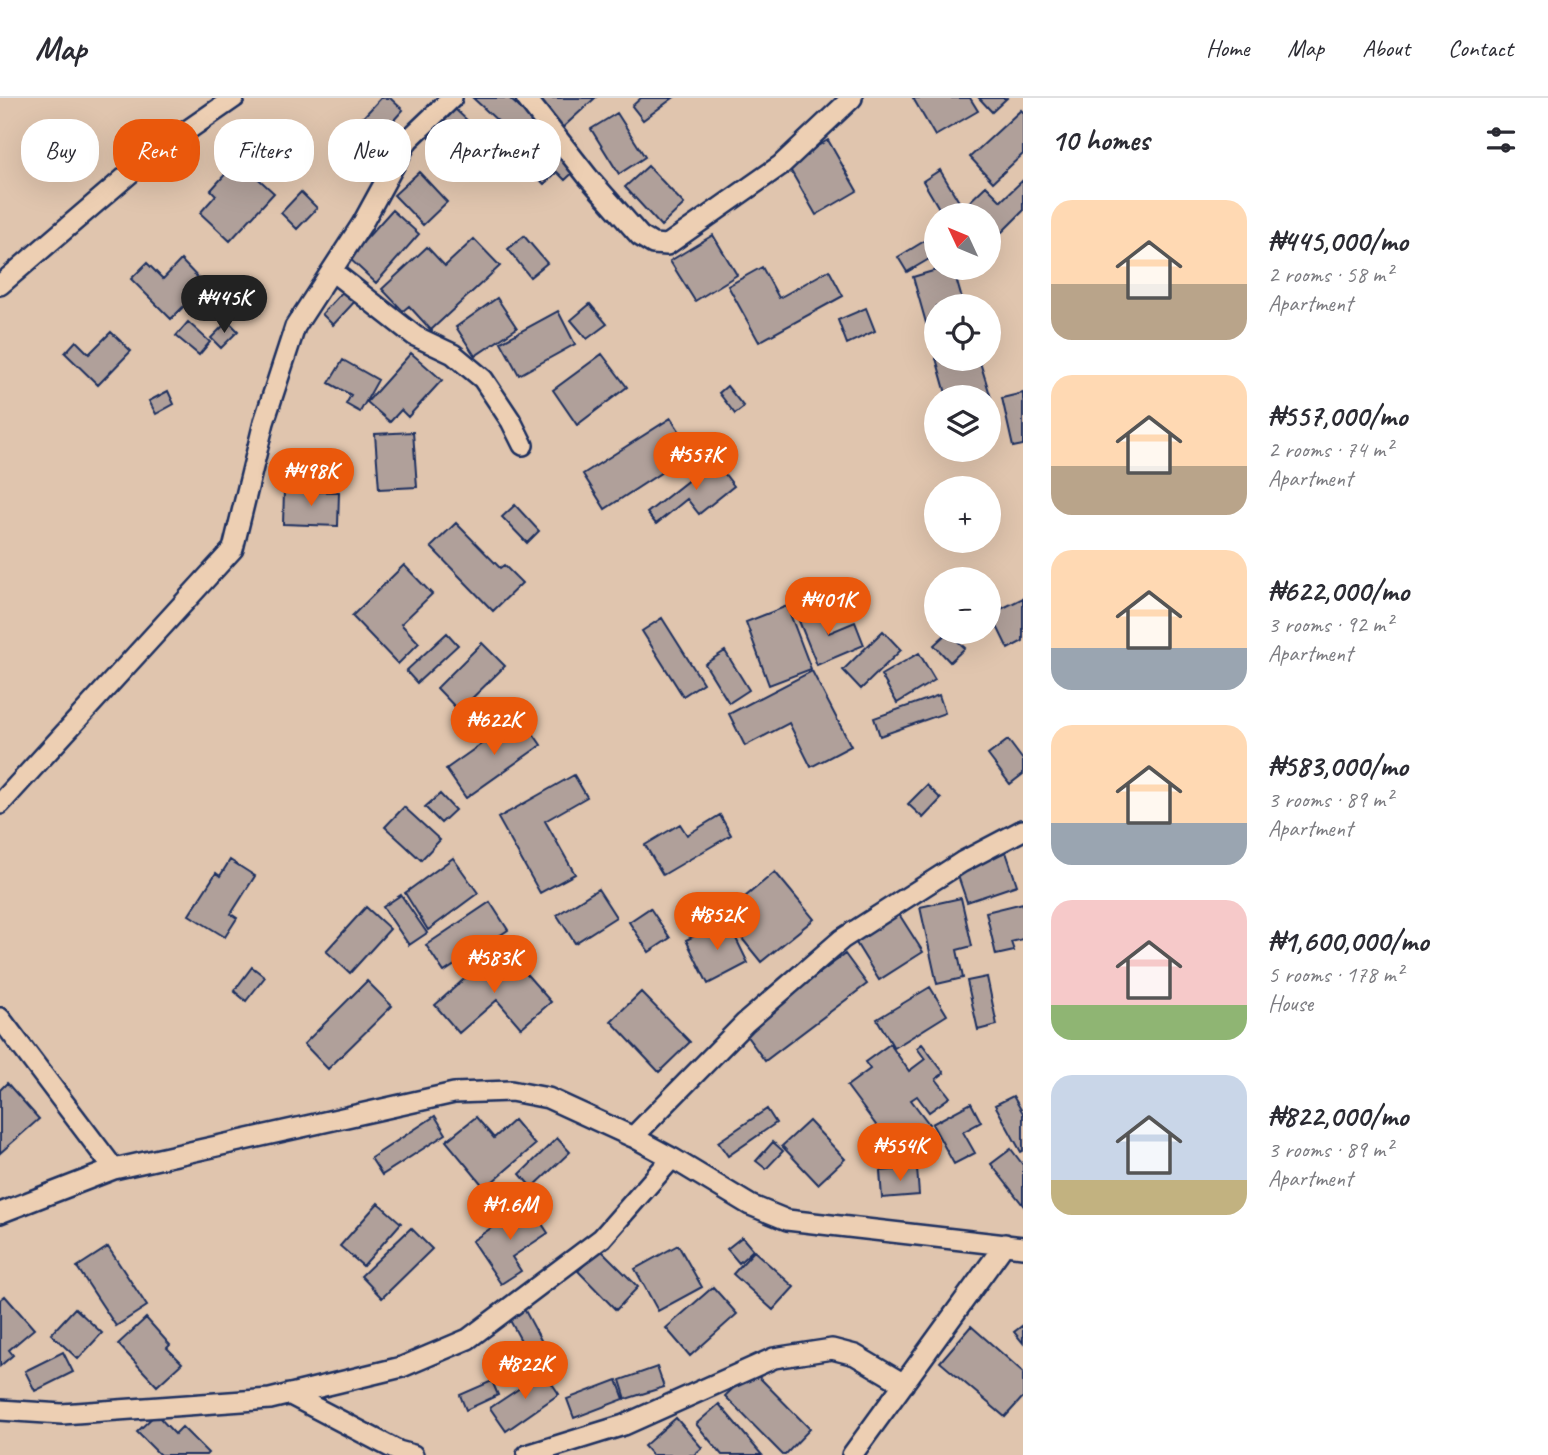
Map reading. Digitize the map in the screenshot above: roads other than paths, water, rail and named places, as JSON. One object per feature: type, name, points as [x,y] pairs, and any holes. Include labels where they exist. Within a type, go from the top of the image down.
[{"type":"street","points":[[0,285],[149,157],[233,98]]},
{"type":"street","points":[[0,804],[233,549],[264,422],[295,327],[362,224],[408,140],[452,98]]},
{"type":"street","points":[[526,98],[640,236],[653,244],[667,245],[780,165],[852,98]]},
{"type":"street","points":[[332,271],[415,335],[453,354],[482,379],[511,421],[523,445]]},
{"type":"street","points":[[633,1137],[745,1023],[842,939],[962,862],[1023,830]]},
{"type":"street","points":[[0,1018],[114,1169]]},
{"type":"street","points":[[0,1213],[114,1169],[454,1093],[511,1091],[548,1098],[633,1137],[750,1205],[787,1220],[1014,1245]]},
{"type":"street","points":[[0,1410],[62,1413],[270,1399],[402,1367],[468,1339],[602,1238],[672,1158]]},
{"type":"street","points":[[852,1455],[904,1384],[1014,1245]]},
{"type":"street","points":[[527,1455],[624,1425],[774,1358],[832,1349],[855,1355],[904,1384]]},
{"type":"street","points":[[289,1394],[398,1451],[413,1455]]}]
